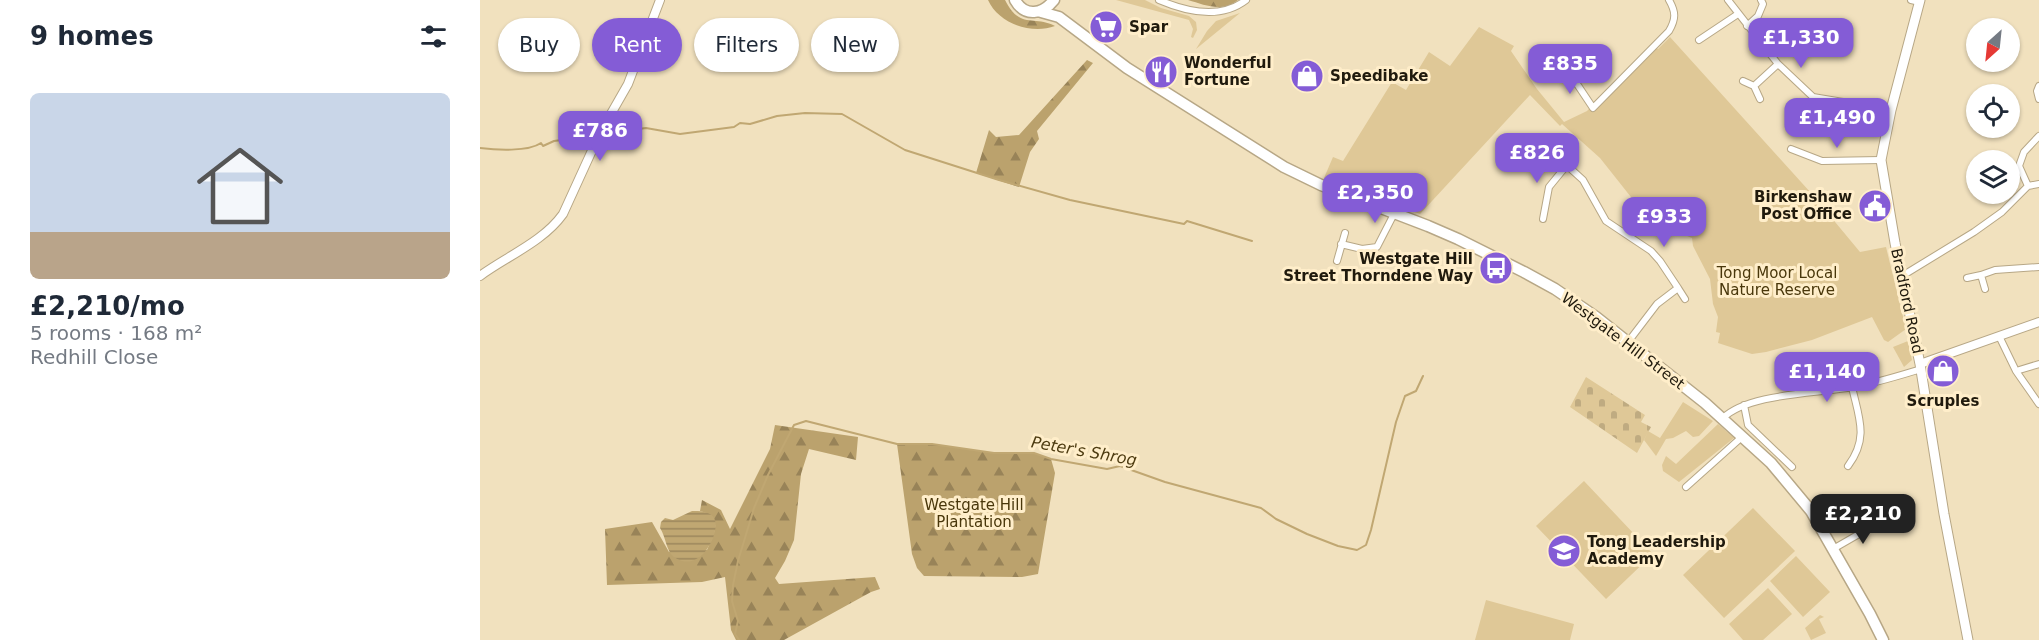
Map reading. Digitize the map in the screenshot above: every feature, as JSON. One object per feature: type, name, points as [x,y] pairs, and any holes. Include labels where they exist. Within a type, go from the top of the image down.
[{"type":"highway","name":"Westgate Hill Street","points":[[1015,0],[1023,10],[1059,17],[1144,80],[1284,167],[1321,185],[1395,212],[1458,239],[1524,272],[1578,304],[1723,418],[1771,463],[1811,511],[1870,614],[1882,640]]},
{"type":"highway","points":[[1041,12],[1056,0],[1059,17]]},
{"type":"main road","name":"Bradford Road","points":[[1917,1],[1881,160],[1921,366],[1944,514],[1968,640]]},
{"type":"street","points":[[480,276],[544,234],[563,214],[600,134],[628,84],[660,0]]},
{"type":"street","points":[[1161,1],[1178,8],[1212,14],[1236,8],[1246,0]]},
{"type":"street","points":[[1567,69],[1593,108],[1669,31],[1674,22],[1675,11],[1669,0]]},
{"type":"street","points":[[1728,0],[1778,64],[1813,97],[1891,110]]},
{"type":"street","points":[[1747,26],[1758,16],[1763,4],[1761,0]]},
{"type":"street","points":[[1700,40],[1738,14]]},
{"type":"street","points":[[1754,86],[1778,64]]},
{"type":"street","points":[[1743,81],[1754,86],[1760,99]]},
{"type":"street","points":[[2039,86],[2037,91],[2039,99]]},
{"type":"street","points":[[2028,186],[2019,166],[2024,152],[2039,136]]},
{"type":"street","points":[[1791,148],[1822,161],[1881,160]]},
{"type":"street","points":[[1562,160],[1585,183],[1606,221],[1651,251],[1685,299]]},
{"type":"street","points":[[1543,219],[1549,187],[1567,165]]},
{"type":"street","points":[[1902,276],[2002,212],[2028,186],[2039,184]]},
{"type":"street","points":[[1341,244],[1362,249],[1377,247],[1395,212]]},
{"type":"street","points":[[1337,261],[1345,233]]},
{"type":"street","points":[[1967,278],[1995,270],[2039,267]]},
{"type":"street","points":[[1981,275],[1985,289]]},
{"type":"street","points":[[1628,342],[1657,304],[1678,288]]},
{"type":"street","points":[[1723,418],[1734,409],[1744,405],[1852,387],[1921,366],[2039,322]]},
{"type":"street","points":[[2000,336],[2016,370],[2039,404]]},
{"type":"street","points":[[2016,370],[2039,364]]},
{"type":"street","points":[[1848,466],[1858,451],[1861,437],[1852,387]]},
{"type":"street","points":[[1744,405],[1748,425],[1792,467]]},
{"type":"street","points":[[1686,487],[1743,436]]},
{"type":"street","points":[[1833,549],[1866,530],[1874,520]]},
{"type":"green space","points":[[988,0],[1005,0],[1016,15],[1022,19],[1055,26],[1036,29],[1016,25],[999,15]]},
{"type":"green space","points":[[1116,0],[1145,0],[1161,8],[1189,16],[1196,22],[1197,30],[1193,38],[1191,37],[1193,29],[1189,20]]},
{"type":"green space","points":[[1188,0],[1238,0],[1220,7],[1207,6]]},
{"type":"green space","points":[[1240,13],[1196,49],[1216,21]]},
{"type":"green space","name":"Tong Moor Local Nature Reserve","points":[[1479,27],[1514,46],[1511,51],[1537,89],[1564,122],[1587,111],[1652,44],[1658,49],[1670,37],[1811,193],[1860,252],[1886,247],[1906,329],[1888,342],[1884,340],[1872,317],[1812,340],[1766,352],[1752,354],[1718,343],[1720,333],[1716,332],[1718,317],[1713,304],[1710,279],[1693,246],[1692,238],[1662,230],[1646,216],[1600,158],[1562,124],[1560,126],[1530,95],[1420,214],[1324,178],[1333,157],[1343,161],[1392,82],[1406,90],[1429,52],[1450,66]]},
{"type":"green space","points":[[1087,60],[1093,63],[1037,131],[1039,139],[1030,152],[1019,187],[976,173],[989,130],[996,137],[1019,135]]},
{"type":"green space","points":[[1908,341],[1912,360],[1904,367],[1893,347]]},
{"type":"green space","points":[[1586,377],[1645,415],[1641,422],[1651,427],[1637,453],[1570,407]]},
{"type":"green space","points":[[1683,402],[1713,421],[1699,436],[1693,437],[1686,431],[1666,439],[1656,456],[1644,440],[1648,431],[1660,438]]},
{"type":"green space","points":[[1718,424],[1734,438],[1679,482],[1663,471],[1662,465],[1666,456],[1676,464]]},
{"type":"green space","points":[[775,425],[858,437],[856,460],[809,449],[801,474],[794,540],[775,578],[779,584],[875,577],[880,589],[784,640],[736,640],[731,630],[725,577],[702,582],[607,585],[605,529],[652,522],[669,552],[707,550],[715,522],[700,511],[702,500],[721,510],[730,529],[770,449]]},
{"type":"green space","name":"Westgate Hill Plantation","points":[[897,444],[932,444],[994,453],[1034,453],[1051,459],[1055,473],[1038,574],[1022,577],[924,576],[917,568],[912,554]]},
{"type":"green space","points":[[1584,481],[1653,554],[1606,599],[1536,526]]},
{"type":"green space","points":[[1753,508],[1795,551],[1724,618],[1683,575]]},
{"type":"green space","points":[[1796,556],[1830,592],[1803,617],[1770,581]]},
{"type":"green space","points":[[1768,588],[1792,614],[1763,640],[1743,640],[1729,624]]},
{"type":"green space","points":[[1486,600],[1574,624],[1570,640],[1475,640]]},
{"type":"green space","points":[[1820,615],[1824,617],[1819,619],[1826,633],[1811,640],[1805,628]]},
{"type":"shaded area","points":[[692,511],[710,514],[716,524],[715,532],[707,550],[692,561],[684,561],[674,557],[669,551],[660,528],[665,518],[673,520]]},
{"type":"waterway","points":[[616,127],[627,123],[631,130],[646,128],[680,134],[734,127],[740,123],[750,124],[777,116],[805,113],[842,114],[905,150],[999,180],[1070,200],[1184,224],[1187,221],[1252,241]]},
{"type":"waterway","points":[[480,148],[520,149],[541,143],[543,146],[554,141],[576,138],[590,128]]},
{"type":"waterway","name":"Peter's Shrog","points":[[739,640],[735,634],[738,621],[732,601],[738,561],[754,508],[794,425],[806,421],[897,444],[932,444],[994,453],[1034,453],[1051,459],[1107,469],[1120,466],[1165,482],[1261,508],[1276,519],[1307,534],[1338,546],[1357,550],[1366,545],[1371,530],[1396,422],[1405,396],[1416,391],[1423,376]]},
{"type":"place","name":"Spar","points":[[1106,27]]},
{"type":"place","name":"Wonderful Fortune","points":[[1161,72]]},
{"type":"place","name":"Speedibake","points":[[1307,76]]},
{"type":"place","name":"Birkenshaw Post Office","points":[[1875,206]]},
{"type":"place","name":"Westgate Hill Street Thorndene Way","points":[[1496,268]]},
{"type":"place","name":"Scruples","points":[[1943,371]]},
{"type":"place","name":"Tong Leadership Academy","points":[[1564,551]]}]
